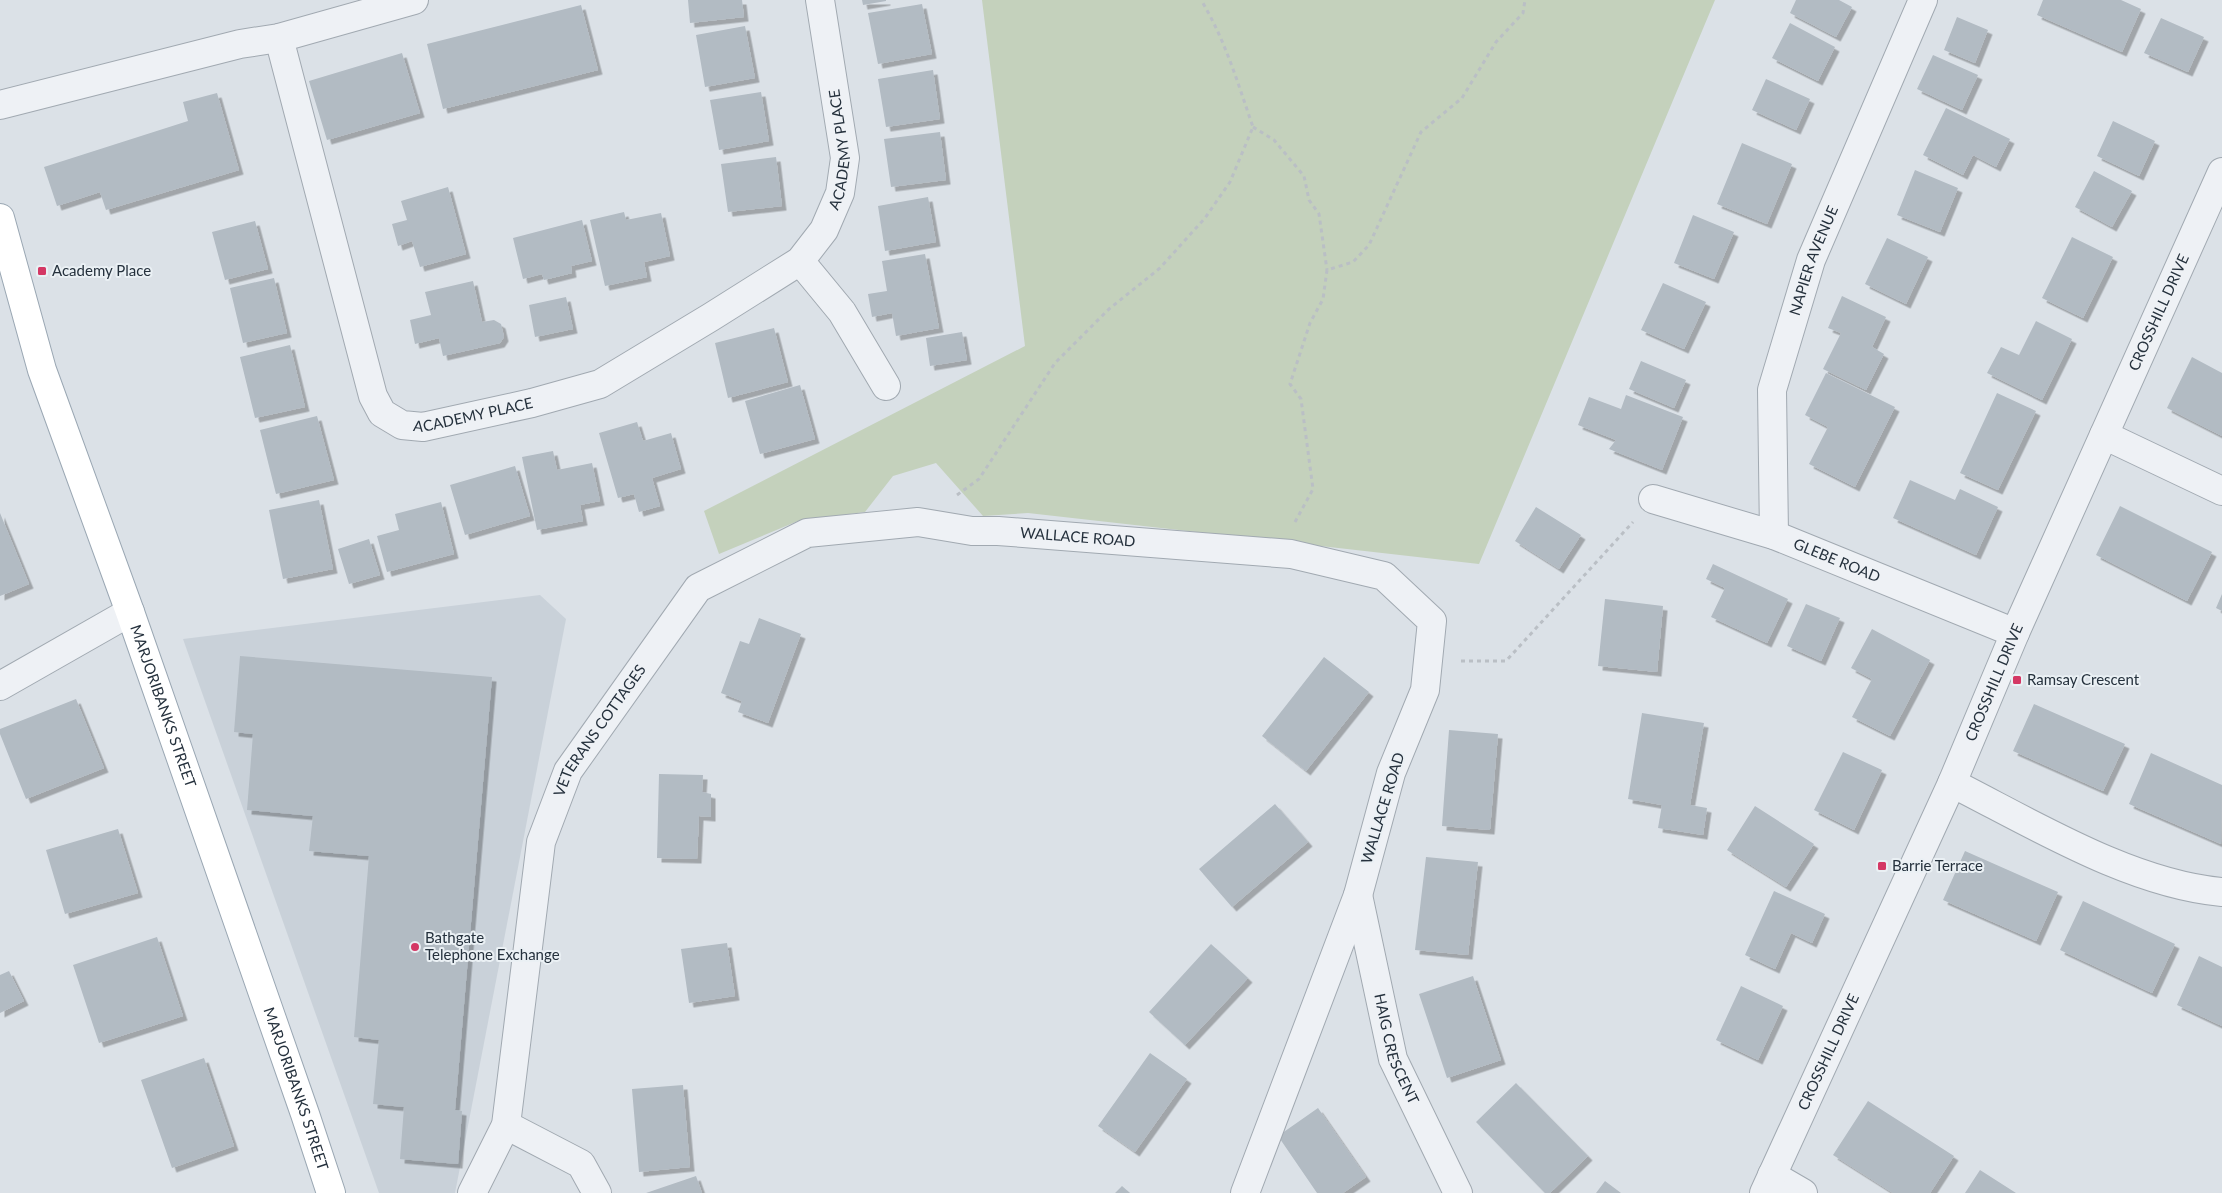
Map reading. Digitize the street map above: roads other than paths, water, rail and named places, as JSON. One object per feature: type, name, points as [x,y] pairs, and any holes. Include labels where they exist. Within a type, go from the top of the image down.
[{"type":"main road","name":"MARJORIBANKS STREET","points":[[0,218],[42,370],[130,612],[305,1114],[330,1193]]},
{"type":"street","points":[[0,105],[240,44],[279,38],[414,0]]},
{"type":"street","name":"ACADEMY PLACE","points":[[279,38],[374,396],[382,413],[402,425],[423,427],[532,403],[600,384],[712,317],[800,261],[824,230],[840,193],[845,158],[820,0]]},
{"type":"street","name":"NAPIER AVENUE","points":[[1774,536],[1772,390],[1811,260],[1923,0]]},
{"type":"street","name":"CROSSHILL DRIVE","points":[[1768,1184],[1952,783],[2015,633],[2222,172]]},
{"type":"street","points":[[800,261],[842,312],[886,386]]},
{"type":"street","points":[[2104,435],[2222,491]]},
{"type":"street","name":"GLEBE ROAD","points":[[1653,499],[1774,536],[2015,633]]},
{"type":"street","name":"VETERANS COTTAGES","points":[[472,1193],[506,1126],[541,842],[568,771],[698,588],[807,533],[918,522],[972,531],[998,531]]},
{"type":"street","name":"WALLACE ROAD","points":[[998,531],[1290,554],[1384,576],[1432,621],[1425,690],[1391,773],[1358,894],[1244,1193]]},
{"type":"street","points":[[0,686],[130,612]]},
{"type":"street","points":[[1952,783],[2109,862],[2197,890],[2222,892]]},
{"type":"street","name":"HAIG CRESCENT","points":[[1358,894],[1392,1059],[1458,1193]]},
{"type":"street","points":[[506,1126],[581,1164],[597,1193]]},
{"type":"street","points":[[1768,1184],[1804,1193]]},
{"type":"place","name":"Academy Place","points":[[42,271]]},
{"type":"place","name":"Ramsay Crescent","points":[[2017,680]]},
{"type":"place","name":"Barrie Terrace","points":[[1882,866]]},
{"type":"place","name":"Bathgate Telephone Exchange","points":[[415,947]]}]
